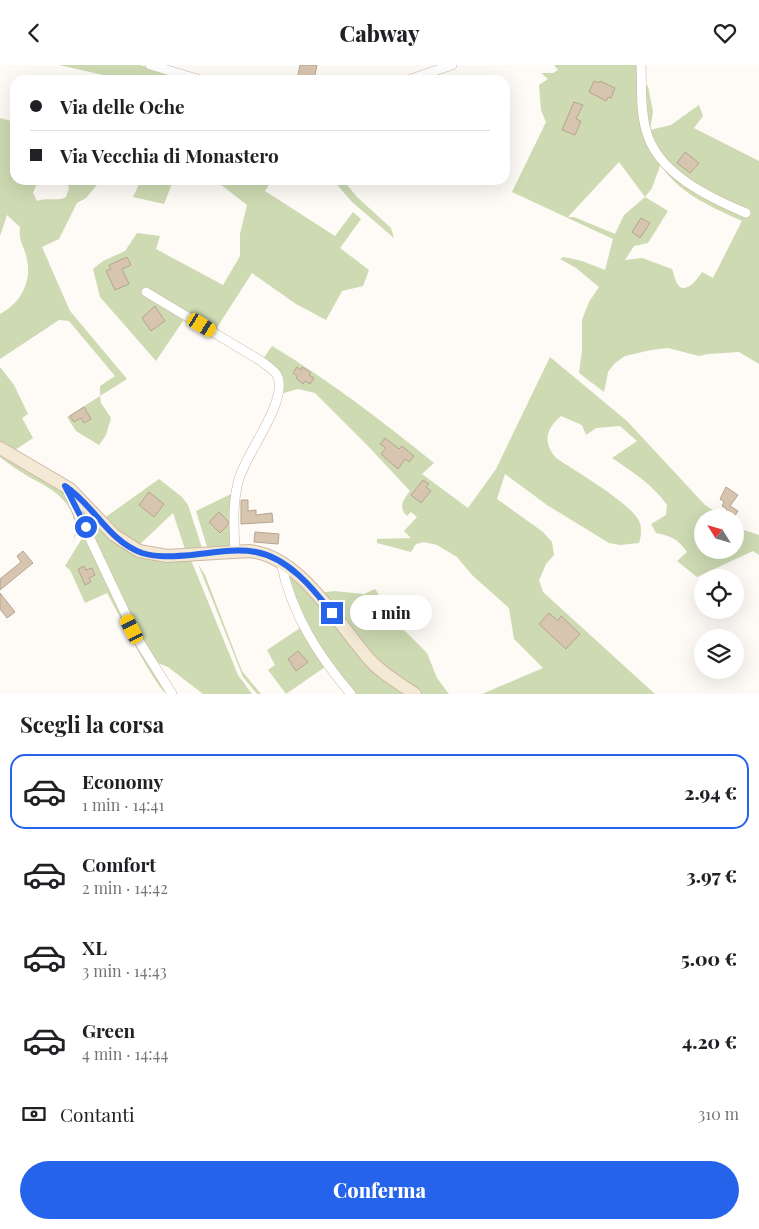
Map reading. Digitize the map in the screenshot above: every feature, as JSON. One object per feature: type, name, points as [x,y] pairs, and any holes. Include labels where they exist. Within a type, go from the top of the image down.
[{"type":"street","points":[[150,65],[184,75]]},
{"type":"street","points":[[423,75],[452,65]]},
{"type":"street","points":[[642,65],[645,124],[655,149],[664,162],[688,182],[714,199],[746,213]]},
{"type":"street","points":[[146,292],[239,347],[272,369],[278,377],[279,387],[274,411],[246,459],[235,495],[235,551]]},
{"type":"street","points":[[0,448],[65,486],[78,496],[114,535],[139,551],[167,556],[235,551],[256,552],[281,563],[316,593],[372,663],[415,694]]},
{"type":"street","points":[[65,486],[135,633],[172,694]]},
{"type":"street","points":[[281,563],[289,595],[305,630],[326,663],[351,694]]},
{"type":"green space","points":[[59,65],[140,65],[175,75],[103,75]]},
{"type":"green space","points":[[554,65],[638,65],[639,104],[643,129],[647,141],[661,163],[652,188],[645,197],[668,211],[648,243],[634,246],[625,260],[642,258],[672,269],[675,280],[682,288],[690,286],[702,272],[713,278],[742,221],[710,206],[681,188],[665,171],[666,168],[684,183],[713,201],[744,216],[747,211],[704,189],[665,159],[656,146],[650,131],[645,85],[648,86],[653,112],[650,130],[671,125],[699,105],[703,116],[694,128],[759,161],[759,364],[739,352],[699,356],[668,348],[625,356],[615,363],[608,372],[604,392],[579,373],[582,351],[582,320],[589,302],[599,287],[576,268],[560,259],[564,257],[582,261],[605,270],[613,239],[512,192],[546,122],[541,110],[539,85],[548,79],[541,73],[553,73],[558,70]],"holes":[[[619,162],[645,197],[624,215],[615,234],[574,217],[568,217]]]},
{"type":"green space","points":[[0,118],[10,121],[10,185],[36,185],[33,193],[37,201],[66,197],[69,188],[68,185],[97,185],[86,198],[77,203],[59,239],[42,247],[70,311],[127,379],[100,396],[100,386],[115,376],[69,321],[59,320],[0,359],[0,314],[19,298],[28,276],[26,255],[20,237],[20,227],[7,215],[0,236]]},
{"type":"green space","points":[[139,185],[171,185],[164,204],[133,197]]},
{"type":"green space","points":[[221,185],[269,185],[265,191],[335,236],[353,212],[361,219],[340,248],[369,270],[363,286],[342,291],[326,320],[296,304],[252,273],[216,329],[144,288],[142,292],[185,318],[156,361],[100,297],[93,269],[103,261],[125,251],[137,233],[160,236],[156,249],[223,285],[240,256],[240,234],[247,205]]},
{"type":"green space","points":[[337,185],[347,185],[357,197],[391,228],[394,238],[352,202]]},
{"type":"green space","points":[[272,346],[355,401],[434,463],[422,474],[468,508],[496,469],[550,357],[627,421],[705,505],[711,509],[694,509],[694,559],[736,559],[714,569],[694,569],[694,575],[677,561],[687,552],[674,539],[656,533],[651,524],[666,515],[667,505],[649,485],[612,458],[637,441],[620,426],[596,428],[586,435],[582,425],[561,416],[549,431],[548,441],[549,447],[556,458],[589,479],[635,515],[641,528],[639,543],[620,545],[609,543],[547,505],[505,474],[497,499],[543,532],[552,542],[554,555],[546,564],[539,580],[543,592],[655,694],[482,694],[543,668],[514,639],[509,608],[472,575],[457,557],[437,545],[424,542],[416,544],[411,552],[377,543],[377,539],[411,538],[404,531],[417,517],[411,512],[407,516],[402,507],[410,491],[315,393],[298,389],[280,394],[281,386],[263,359]]},
{"type":"green space","points":[[0,367],[14,385],[28,414],[22,418],[33,438],[12,452],[0,444]]},
{"type":"green space","points":[[100,396],[101,403],[111,418],[106,435],[99,445],[76,431],[67,417]]},
{"type":"green space","points":[[0,452],[63,490],[79,524],[73,544],[75,525],[73,516],[64,501],[52,490],[3,460],[0,457]]},
{"type":"green space","points":[[159,479],[182,497],[188,505],[203,551],[186,552],[173,513],[137,547],[103,519]]},
{"type":"green space","points":[[233,493],[232,548],[208,550],[196,511]]},
{"type":"green space","points":[[74,497],[113,539],[191,560],[238,675],[252,694],[203,694],[168,667],[153,661],[132,621]]},
{"type":"green space","points":[[744,530],[759,535],[759,555],[753,551],[744,555]]},
{"type":"green space","points":[[84,535],[168,694],[163,690],[146,665],[107,593],[85,603],[70,570],[65,566]]},
{"type":"green space","points":[[198,564],[205,575],[242,671],[261,694],[257,694],[243,677]]},
{"type":"green space","points":[[285,569],[410,694],[354,694],[307,629]]},
{"type":"green space","points":[[375,589],[401,627],[427,653],[437,678],[449,694],[420,694],[386,671],[319,593],[334,591],[364,594]]},
{"type":"green space","points":[[300,628],[325,667],[286,694],[268,670],[275,665],[267,650]]},
{"type":"building","points":[[300,65],[317,65],[315,75],[298,75]]},
{"type":"building","points":[[594,81],[599,83],[600,81],[615,88],[611,98],[608,97],[606,101],[589,92]]},
{"type":"building","points":[[574,102],[583,105],[576,119],[581,121],[575,135],[562,130]]},
{"type":"building","points":[[685,152],[699,163],[690,173],[677,163]]},
{"type":"building","points":[[641,218],[650,223],[640,238],[632,232]]},
{"type":"building","points":[[127,257],[131,265],[122,269],[129,284],[115,290],[106,271],[111,269],[109,265]]},
{"type":"building","points":[[155,306],[165,321],[151,331],[142,318]]},
{"type":"building","points":[[297,367],[301,370],[302,367],[311,373],[309,375],[314,378],[310,384],[305,381],[303,384],[296,378],[297,376],[293,373]]},
{"type":"building","points":[[84,407],[91,419],[84,423],[81,418],[74,422],[70,416]]},
{"type":"building","points":[[385,438],[399,449],[402,446],[414,456],[409,462],[405,459],[398,469],[381,454],[386,448],[380,444]]},
{"type":"building","points":[[423,480],[429,484],[426,487],[431,491],[421,503],[411,495]]},
{"type":"building","points":[[726,487],[738,495],[730,506],[735,509],[727,509],[722,506],[724,502],[720,499]]},
{"type":"building","points":[[149,492],[164,504],[154,517],[139,505]]},
{"type":"building","points":[[241,500],[248,500],[248,511],[256,510],[256,515],[272,513],[273,522],[241,524]]},
{"type":"building","points":[[219,512],[228,521],[228,525],[220,533],[209,522]]},
{"type":"building","points":[[255,532],[279,534],[278,544],[254,542]]},
{"type":"building","points":[[23,551],[33,563],[0,590],[0,579],[21,562],[17,556]]},
{"type":"building","points":[[84,566],[86,570],[92,568],[95,575],[89,578],[91,582],[85,585],[78,569]]},
{"type":"building","points":[[0,593],[15,612],[7,618],[0,609]]},
{"type":"building","points":[[549,613],[558,621],[561,616],[580,634],[566,649],[539,624]]},
{"type":"building","points":[[298,651],[308,662],[296,671],[288,659]]},
{"type":"route","points":[[86,527],[65,486],[78,496],[114,535],[134,549],[150,555],[161,556],[235,551],[256,552],[266,555],[278,561],[313,589],[332,613]]}]
